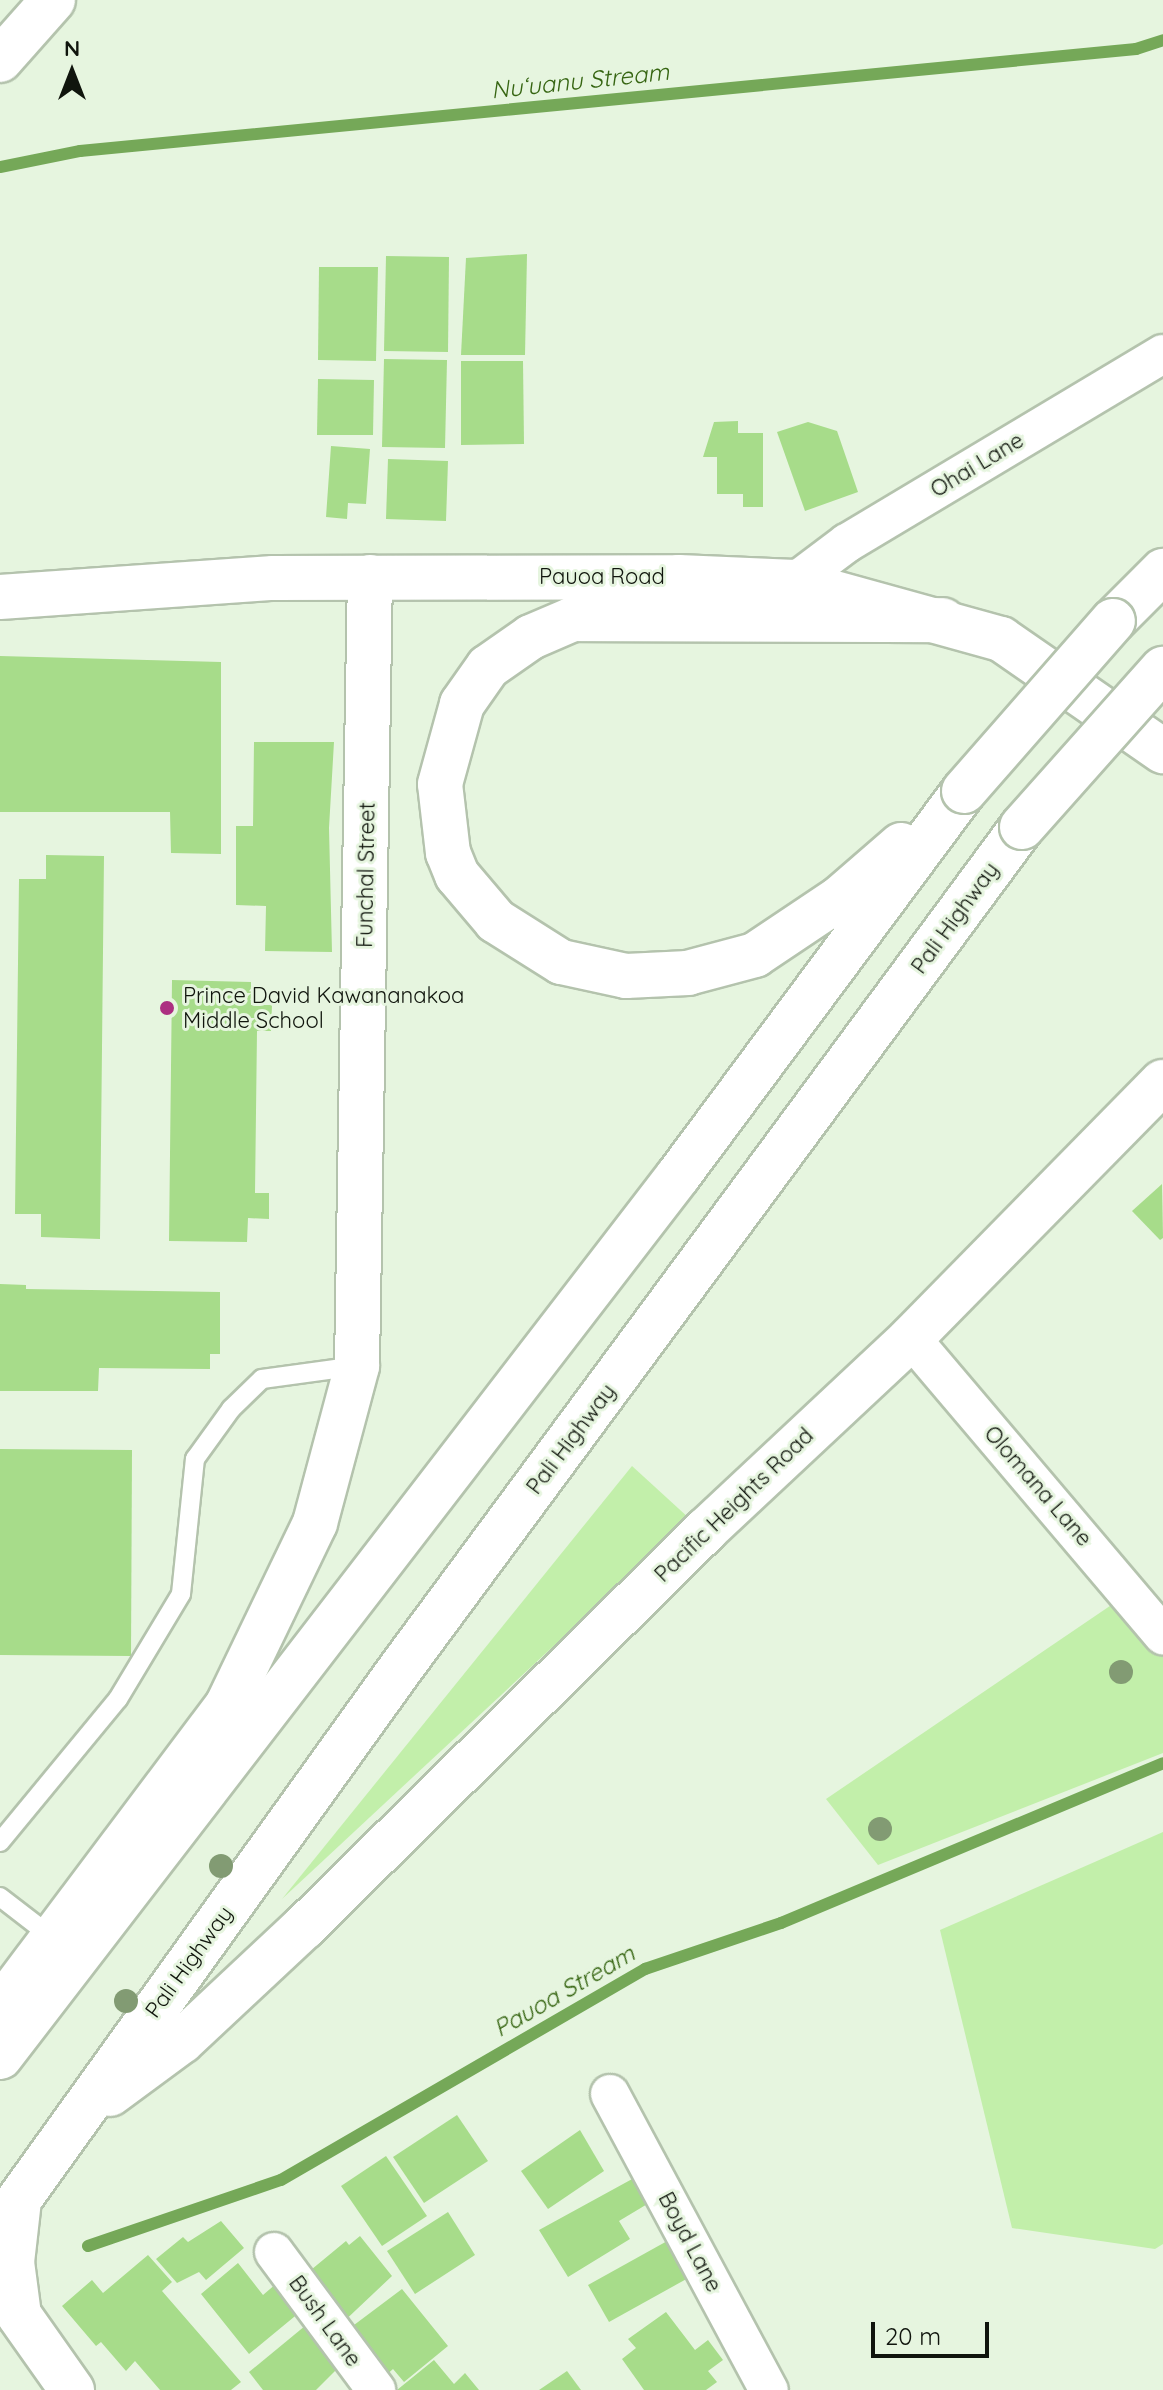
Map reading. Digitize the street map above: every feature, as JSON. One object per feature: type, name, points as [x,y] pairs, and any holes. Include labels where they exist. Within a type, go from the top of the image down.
[{"type":"main road","points":[[0,60],[53,0]]},
{"type":"main road","points":[[0,2057],[649,1214],[964,791],[1069,666],[1163,571]]},
{"type":"main road","name":"Funchal Street","points":[[0,2008],[227,1706],[315,1523],[357,1366],[370,577]]},
{"type":"main road","name":"Pauoa Road","points":[[0,597],[273,578],[795,582],[943,620],[1001,639],[1163,751]]},
{"type":"main road","points":[[943,620],[573,619],[531,637],[488,667],[462,704],[449,736],[440,812],[457,875],[496,921],[561,962],[655,977],[724,966],[794,931],[964,791]]},
{"type":"main road","name":"Pali Highway","points":[[10,2213],[403,1665],[1022,827],[1163,669]]},
{"type":"main road","name":"Pacific Heights Road","points":[[76,2119],[182,2041],[304,1927],[706,1530],[911,1338],[1163,1082]]},
{"type":"main road","points":[[10,2213],[19,2315],[72,2390]]},
{"type":"street","name":"Ohai Lane","points":[[795,582],[847,543],[1163,354]]},
{"type":"street","name":"Olomana Lane","points":[[911,1338],[1163,1635]]},
{"type":"street","name":"Boyd Lane","points":[[610,2094],[769,2390]]},
{"type":"street","name":"Bush Lane","points":[[274,2252],[376,2390]]},
{"type":"lane","points":[[0,1842],[118,1699],[181,1594],[195,1459],[231,1409],[262,1379],[357,1366]]},
{"type":"lane","points":[[0,1897],[53,1938]]},
{"type":"green space","points":[[632,1466],[690,1519],[282,1899]]},
{"type":"green space","points":[[1129,1593],[1163,1635],[1163,1753],[878,1865],[826,1799]]},
{"type":"green space","points":[[1163,1832],[1163,2244],[1155,2249],[1012,2228],[940,1930]]},
{"type":"building","points":[[527,254],[525,355],[461,355],[466,258]]},
{"type":"building","points":[[386,256],[449,257],[448,352],[384,351]]},
{"type":"building","points":[[319,267],[378,267],[376,361],[318,360]]},
{"type":"building","points":[[384,359],[447,360],[445,448],[382,447]]},
{"type":"building","points":[[461,361],[523,361],[524,444],[461,445]]},
{"type":"building","points":[[318,379],[374,380],[373,435],[317,435]]},
{"type":"building","points":[[738,421],[738,433],[763,433],[763,507],[743,507],[743,494],[717,494],[717,457],[703,457],[714,422]]},
{"type":"building","points":[[808,422],[837,431],[858,492],[805,511],[777,432]]},
{"type":"building","points":[[331,446],[370,449],[366,504],[348,503],[347,519],[326,517]]},
{"type":"building","points":[[388,459],[448,461],[446,521],[386,519]]},
{"type":"building","points":[[0,656],[221,662],[221,854],[171,853],[170,812],[0,812]]},
{"type":"building","points":[[254,742],[334,742],[329,828],[332,952],[265,951],[266,906],[236,905],[236,826],[253,826]]},
{"type":"building","points":[[46,855],[104,856],[100,1239],[41,1237],[41,1214],[15,1214],[19,879],[46,879]]},
{"type":"building","points":[[172,980],[251,982],[251,1005],[272,1005],[271,1031],[257,1031],[255,1193],[269,1193],[269,1219],[248,1218],[247,1242],[169,1241]]},
{"type":"building","points":[[1162,1184],[1163,1238],[1160,1240],[1132,1211]]},
{"type":"building","points":[[0,1284],[26,1285],[26,1289],[220,1292],[220,1354],[210,1354],[210,1369],[99,1368],[98,1391],[0,1391]]},
{"type":"building","points":[[0,1449],[132,1450],[131,1656],[0,1655]]},
{"type":"building","points":[[457,2115],[488,2161],[424,2203],[393,2157]]},
{"type":"building","points":[[580,2130],[604,2171],[548,2209],[521,2171]]},
{"type":"building","points":[[386,2156],[427,2216],[382,2246],[341,2186]]},
{"type":"building","points":[[634,2178],[649,2203],[619,2221],[630,2239],[568,2277],[539,2230]]},
{"type":"building","points":[[448,2212],[475,2255],[415,2294],[387,2251]]},
{"type":"building","points":[[221,2221],[244,2248],[206,2280],[199,2272],[177,2283],[156,2259],[183,2237],[188,2242]]},
{"type":"building","points":[[360,2236],[392,2276],[338,2327],[300,2279],[346,2241],[349,2245]]},
{"type":"building","points":[[669,2240],[690,2277],[609,2322],[588,2285]]},
{"type":"building","points":[[148,2255],[172,2282],[162,2291],[241,2382],[231,2390],[160,2390],[135,2361],[126,2371],[101,2342],[96,2346],[62,2306],[92,2280],[103,2293]]},
{"type":"building","points":[[238,2263],[263,2295],[277,2283],[300,2312],[249,2354],[201,2294]]},
{"type":"building","points":[[402,2289],[448,2346],[404,2382],[393,2369],[383,2378],[346,2331]]},
{"type":"building","points":[[666,2312],[695,2350],[708,2340],[723,2360],[708,2371],[717,2382],[706,2390],[644,2390],[622,2359],[636,2348],[628,2339]]},
{"type":"building","points":[[311,2321],[344,2362],[316,2390],[263,2390],[249,2372]]},
{"type":"building","points":[[434,2360],[454,2384],[465,2373],[479,2390],[397,2390]]},
{"type":"building","points":[[567,2371],[581,2390],[539,2390]]},
{"type":"waterway","name":"Nuʻuanu Stream","points":[[0,167],[80,151],[1136,49],[1163,40]]},
{"type":"waterway","name":"Pauoa Stream","points":[[88,2246],[281,2180],[645,1969],[781,1923],[1163,1763]]},
{"type":"place","name":"Prince David Kawananakoa Middle School","points":[[167,1008]]}]
